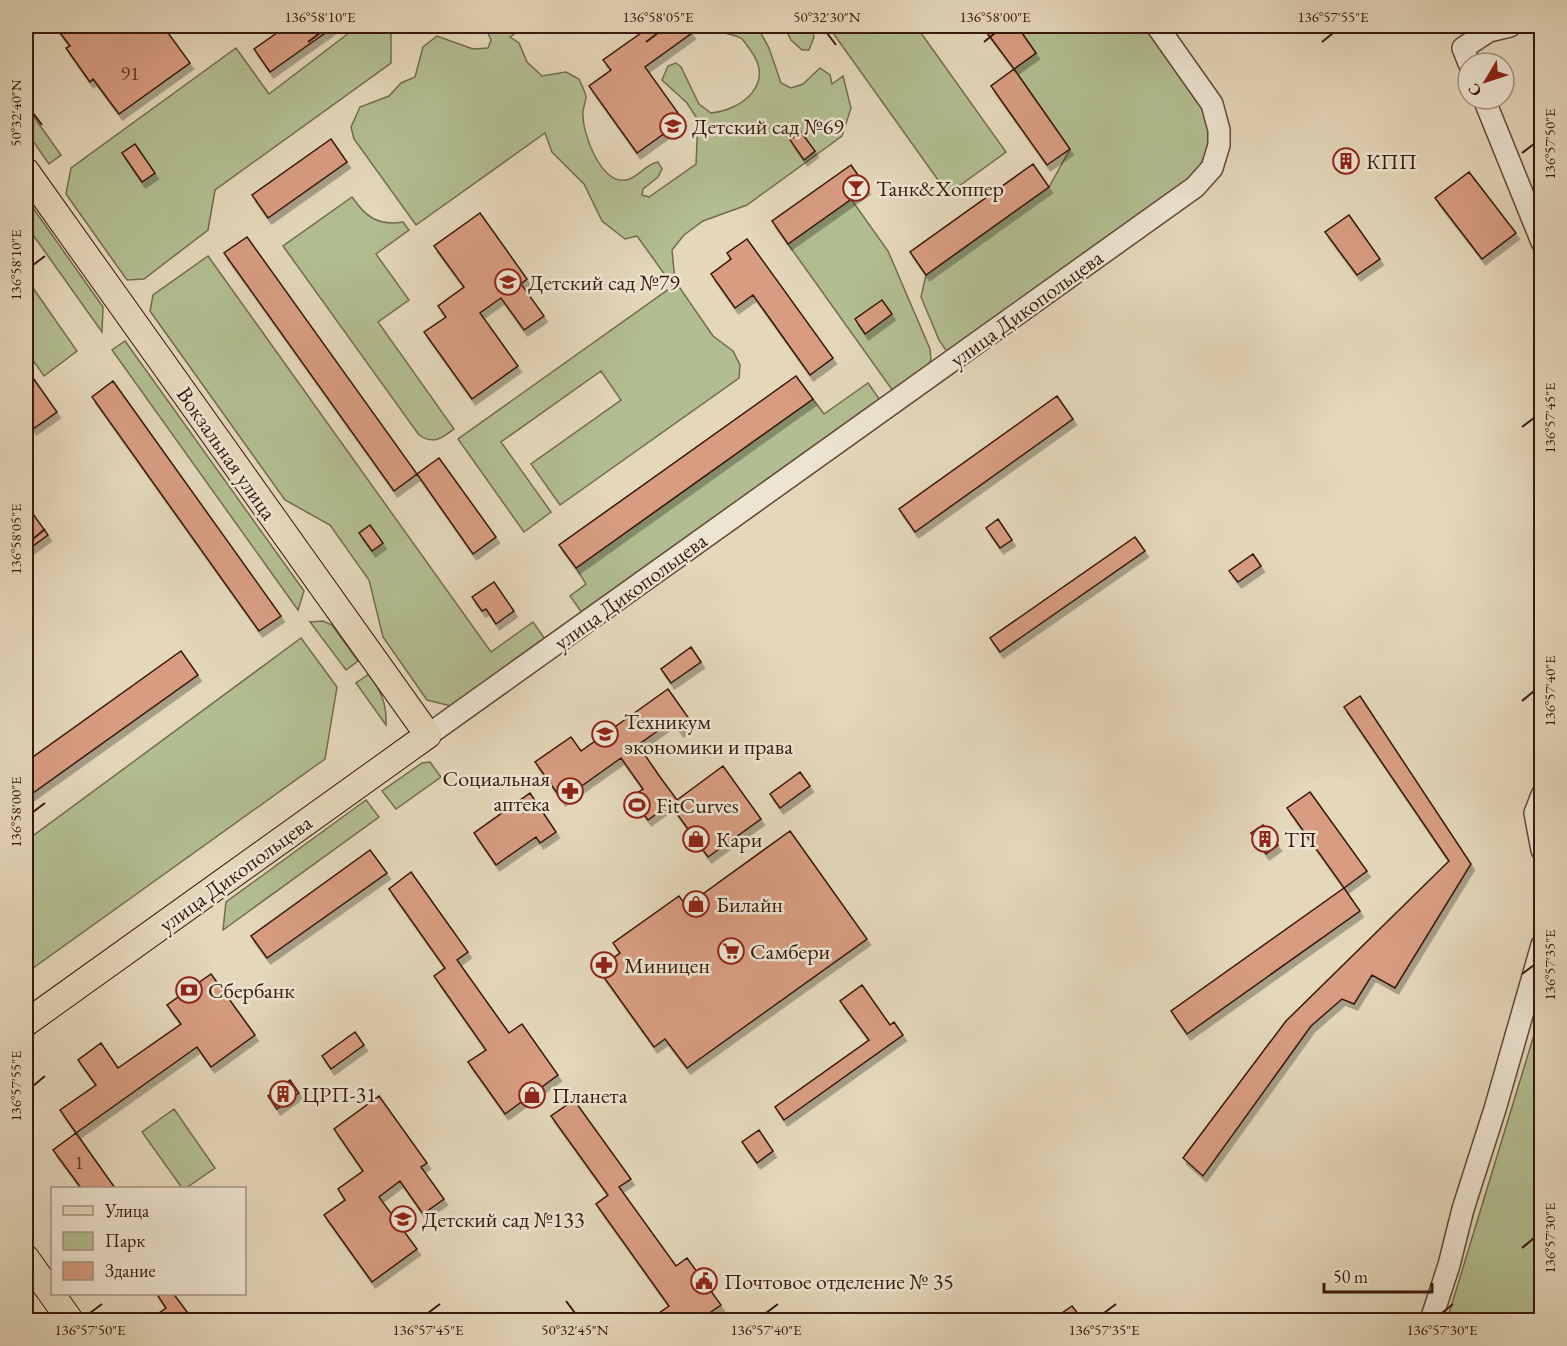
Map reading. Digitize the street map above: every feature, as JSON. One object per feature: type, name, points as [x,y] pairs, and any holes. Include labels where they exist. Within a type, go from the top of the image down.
[{"type":"main road","name":"Вокзальная улица","points":[[26,171],[428,735]]},
{"type":"main road","name":"улица Дикопольцева","points":[[26,1023],[428,735]]},
{"type":"main road","points":[[26,1258],[51,1293]]},
{"type":"main road","points":[[52,1295],[70,1320]]},
{"type":"street","name":"улица Дикопольцева","points":[[428,735],[1196,187],[1212,168],[1219,145],[1219,130],[1212,104],[1157,26]]},
{"type":"street","points":[[1464,51],[1463,48],[1489,31],[1510,26]]},
{"type":"street","points":[[1489,111],[1542,242]]},
{"type":"street","points":[[1542,795],[1534,813],[1542,850]]},
{"type":"street","points":[[1431,1320],[1542,945]]},
{"type":"green space","points":[[358,26],[391,26],[391,63],[215,190],[208,230],[144,279],[127,280],[66,194],[71,168],[236,48],[269,94]]},
{"type":"green space","points":[[485,26],[526,26],[510,37],[519,43],[527,62],[542,76],[566,72],[579,79],[586,97],[583,113],[586,134],[601,166],[617,179],[626,180],[658,162],[662,169],[658,177],[643,189],[642,195],[649,197],[696,164],[698,120],[687,103],[662,80],[668,66],[676,63],[681,67],[699,104],[711,113],[734,107],[744,101],[757,84],[759,74],[757,63],[743,40],[708,26],[757,26],[769,48],[781,83],[791,88],[803,84],[820,68],[830,75],[832,84],[843,76],[851,108],[842,136],[747,205],[703,221],[684,235],[672,250],[675,281],[713,336],[733,351],[740,365],[739,378],[560,505],[531,464],[621,400],[601,371],[501,442],[551,512],[524,532],[458,439],[673,286],[637,236],[625,239],[602,221],[584,184],[552,152],[545,133],[416,225],[354,139],[351,127],[360,107],[389,96],[401,83],[415,77],[423,47],[437,36],[473,49],[488,48],[491,40]]},
{"type":"green space","points":[[784,26],[811,26],[814,37],[809,50],[802,50],[791,40]]},
{"type":"green space","points":[[828,26],[916,26],[1006,152],[948,194]]},
{"type":"green space","points":[[1017,26],[1149,26],[1178,66],[1197,98],[1209,130],[1209,143],[1202,162],[1190,179],[947,352],[939,340],[921,297],[926,275],[1049,187],[1070,149],[1014,69],[1036,53]]},
{"type":"green space","points":[[26,106],[61,155],[49,164],[26,131]]},
{"type":"green space","points":[[352,197],[373,219],[386,223],[403,222],[409,230],[376,254],[409,300],[378,322],[454,429],[437,439],[429,440],[419,435],[283,246]]},
{"type":"green space","points":[[26,198],[103,307],[102,332],[26,225]]},
{"type":"green space","points":[[851,199],[888,251],[930,349],[931,359],[928,366],[893,391],[788,244]]},
{"type":"green space","points":[[208,256],[491,652],[533,622],[545,639],[451,706],[427,700],[383,637],[369,580],[330,525],[285,500],[150,311],[153,295]]},
{"type":"green space","points":[[26,278],[77,351],[44,376],[26,350]]},
{"type":"green space","points":[[125,341],[304,591],[298,610],[112,350]]},
{"type":"green space","points":[[868,383],[880,400],[582,613],[570,596],[586,584],[576,568],[813,399],[824,414]]},
{"type":"green space","points":[[323,621],[332,625],[358,661],[346,670],[310,622]]},
{"type":"green space","points":[[301,638],[337,687],[325,759],[26,973],[26,841]]},
{"type":"green space","points":[[369,674],[382,698],[386,725],[356,683]]},
{"type":"green space","points":[[430,762],[441,777],[396,809],[382,791],[422,763]]},
{"type":"green space","points":[[366,800],[379,817],[223,930],[226,902]]},
{"type":"green space","points":[[1541,1012],[1541,1320],[1447,1320]]},
{"type":"green space","points":[[174,1109],[215,1168],[187,1187],[181,1187],[142,1132]]},
{"type":"building","points":[[55,26],[163,26],[190,63],[119,114],[93,79],[90,82],[66,48],[70,46]]},
{"type":"building","points":[[287,26],[335,26],[270,72],[254,49]]},
{"type":"building","points":[[651,26],[687,26],[692,33],[645,67],[683,120],[637,153],[589,86],[611,70],[603,60]]},
{"type":"building","points":[[982,26],[1017,26],[1036,53],[1014,69]]},
{"type":"building","points":[[1014,69],[1070,149],[1047,165],[991,86]]},
{"type":"building","points":[[801,132],[815,151],[804,160],[790,140]]},
{"type":"building","points":[[331,139],[347,162],[268,218],[252,195]]},
{"type":"building","points":[[135,144],[155,173],[142,182],[122,153]]},
{"type":"building","points":[[1033,164],[1049,187],[926,275],[910,252]]},
{"type":"building","points":[[851,165],[867,188],[788,244],[772,221]]},
{"type":"building","points":[[1469,172],[1516,233],[1482,259],[1435,198]]},
{"type":"building","points":[[480,213],[527,279],[521,284],[544,316],[524,330],[501,298],[480,313],[518,366],[472,399],[424,332],[446,317],[438,306],[464,287],[434,246]]},
{"type":"building","points":[[1349,215],[1380,259],[1357,275],[1325,232]]},
{"type":"building","points":[[247,237],[417,474],[394,491],[224,253]]},
{"type":"building","points":[[747,239],[833,358],[810,375],[753,295],[735,308],[711,274],[731,259],[727,253]]},
{"type":"building","points":[[882,300],[892,314],[865,334],[855,319]]},
{"type":"building","points":[[26,368],[57,412],[33,429],[26,418]]},
{"type":"building","points":[[796,376],[813,399],[576,568],[559,545]]},
{"type":"building","points":[[113,381],[281,616],[259,631],[92,397]]},
{"type":"building","points":[[1057,396],[1073,419],[915,532],[899,509]]},
{"type":"building","points":[[439,458],[496,537],[473,554],[417,474]]},
{"type":"building","points":[[26,504],[48,535],[26,551]]},
{"type":"building","points":[[998,519],[1012,540],[1000,548],[986,528]]},
{"type":"building","points":[[370,525],[383,543],[372,551],[359,533]]},
{"type":"building","points":[[1135,537],[1145,551],[1000,652],[990,638]]},
{"type":"building","points":[[1253,554],[1261,566],[1238,582],[1229,571]]},
{"type":"building","points":[[494,582],[514,611],[496,624],[486,609],[482,611],[472,597]]},
{"type":"building","points":[[691,647],[701,662],[671,683],[661,669]]},
{"type":"building","points":[[181,651],[198,675],[26,798],[26,762]]},
{"type":"building","points":[[668,689],[692,723],[680,731],[673,720],[638,745],[660,777],[677,800],[723,766],[761,819],[708,857],[670,804],[648,820],[631,797],[643,789],[621,758],[562,800],[535,762],[571,737],[581,751]]},
{"type":"building","points":[[1360,696],[1471,864],[1395,988],[1372,975],[1354,1004],[1342,999],[1311,1026],[1203,1176],[1183,1158],[1286,1021],[1449,861],[1344,707]]},
{"type":"building","points":[[800,772],[810,786],[780,808],[770,794]]},
{"type":"building","points":[[1310,792],[1367,871],[1344,888],[1287,808]]},
{"type":"building","points":[[530,793],[556,832],[540,843],[536,837],[496,865],[474,833]]},
{"type":"building","name":"ТП","points":[[1263,825],[1278,845],[1266,854],[1251,833]]},
{"type":"building","points":[[790,831],[867,939],[687,1068],[665,1039],[654,1047],[598,969],[620,953],[613,943],[679,896],[686,906]]},
{"type":"building","points":[[370,850],[387,873],[267,958],[251,936]]},
{"type":"building","points":[[411,872],[468,952],[457,960],[509,1033],[522,1024],[558,1075],[505,1114],[468,1062],[486,1050],[434,976],[445,968],[389,889]]},
{"type":"building","points":[[1344,888],[1360,911],[1187,1034],[1171,1011]]},
{"type":"building","points":[[211,974],[255,1035],[211,1067],[197,1047],[76,1133],[60,1110],[96,1085],[78,1060],[101,1043],[118,1068],[181,1024],[167,1005]]},
{"type":"building","points":[[862,985],[890,1025],[894,1022],[903,1035],[784,1120],[775,1107],[869,1040],[840,1001]]},
{"type":"building","points":[[355,1032],[364,1045],[331,1069],[322,1056]]},
{"type":"building","name":"ЦРП-31","points":[[290,1080],[299,1093],[277,1109],[268,1096]]},
{"type":"building","points":[[379,1096],[427,1163],[421,1167],[444,1199],[423,1214],[400,1181],[379,1197],[417,1249],[372,1282],[324,1215],[345,1200],[338,1189],[363,1171],[334,1129]]},
{"type":"building","points":[[574,1100],[631,1179],[619,1187],[676,1266],[687,1258],[721,1305],[699,1320],[649,1320],[669,1306],[596,1204],[608,1195],[551,1116]]},
{"type":"building","points":[[759,1130],[773,1151],[757,1163],[742,1142]]},
{"type":"building","points":[[76,1133],[114,1187],[80,1187],[53,1150]]},
{"type":"building","points":[[157,1295],[174,1295],[193,1320],[149,1320],[166,1308]]},
{"type":"building","points":[[1072,1306],[1083,1320],[1052,1320]]},
{"type":"place","name":"Детский сад №69","points":[[673,126]]},
{"type":"place","name":"КПП","points":[[1346,161]]},
{"type":"place","name":"Танк&Хоппер","points":[[856,188]]},
{"type":"place","name":"Детский сад №79","points":[[508,282]]},
{"type":"place","name":"Техникум экономики и права","points":[[605,734]]},
{"type":"place","name":"Социальная аптека","points":[[570,791]]},
{"type":"place","name":"FitCurves","points":[[637,805]]},
{"type":"place","name":"Кари","points":[[696,839]]},
{"type":"place","name":"ТП","points":[[1265,839]]},
{"type":"place","name":"Билайн","points":[[696,904]]},
{"type":"place","name":"Самбери","points":[[731,951]]},
{"type":"place","name":"Миницен","points":[[604,965]]},
{"type":"place","name":"Сбербанк","points":[[189,990]]},
{"type":"place","name":"ЦРП-31","points":[[283,1094]]},
{"type":"place","name":"Планета","points":[[532,1095]]},
{"type":"place","name":"Детский сад №133","points":[[403,1219]]},
{"type":"place","name":"Почтовое отделение № 35","points":[[704,1281]]}]
